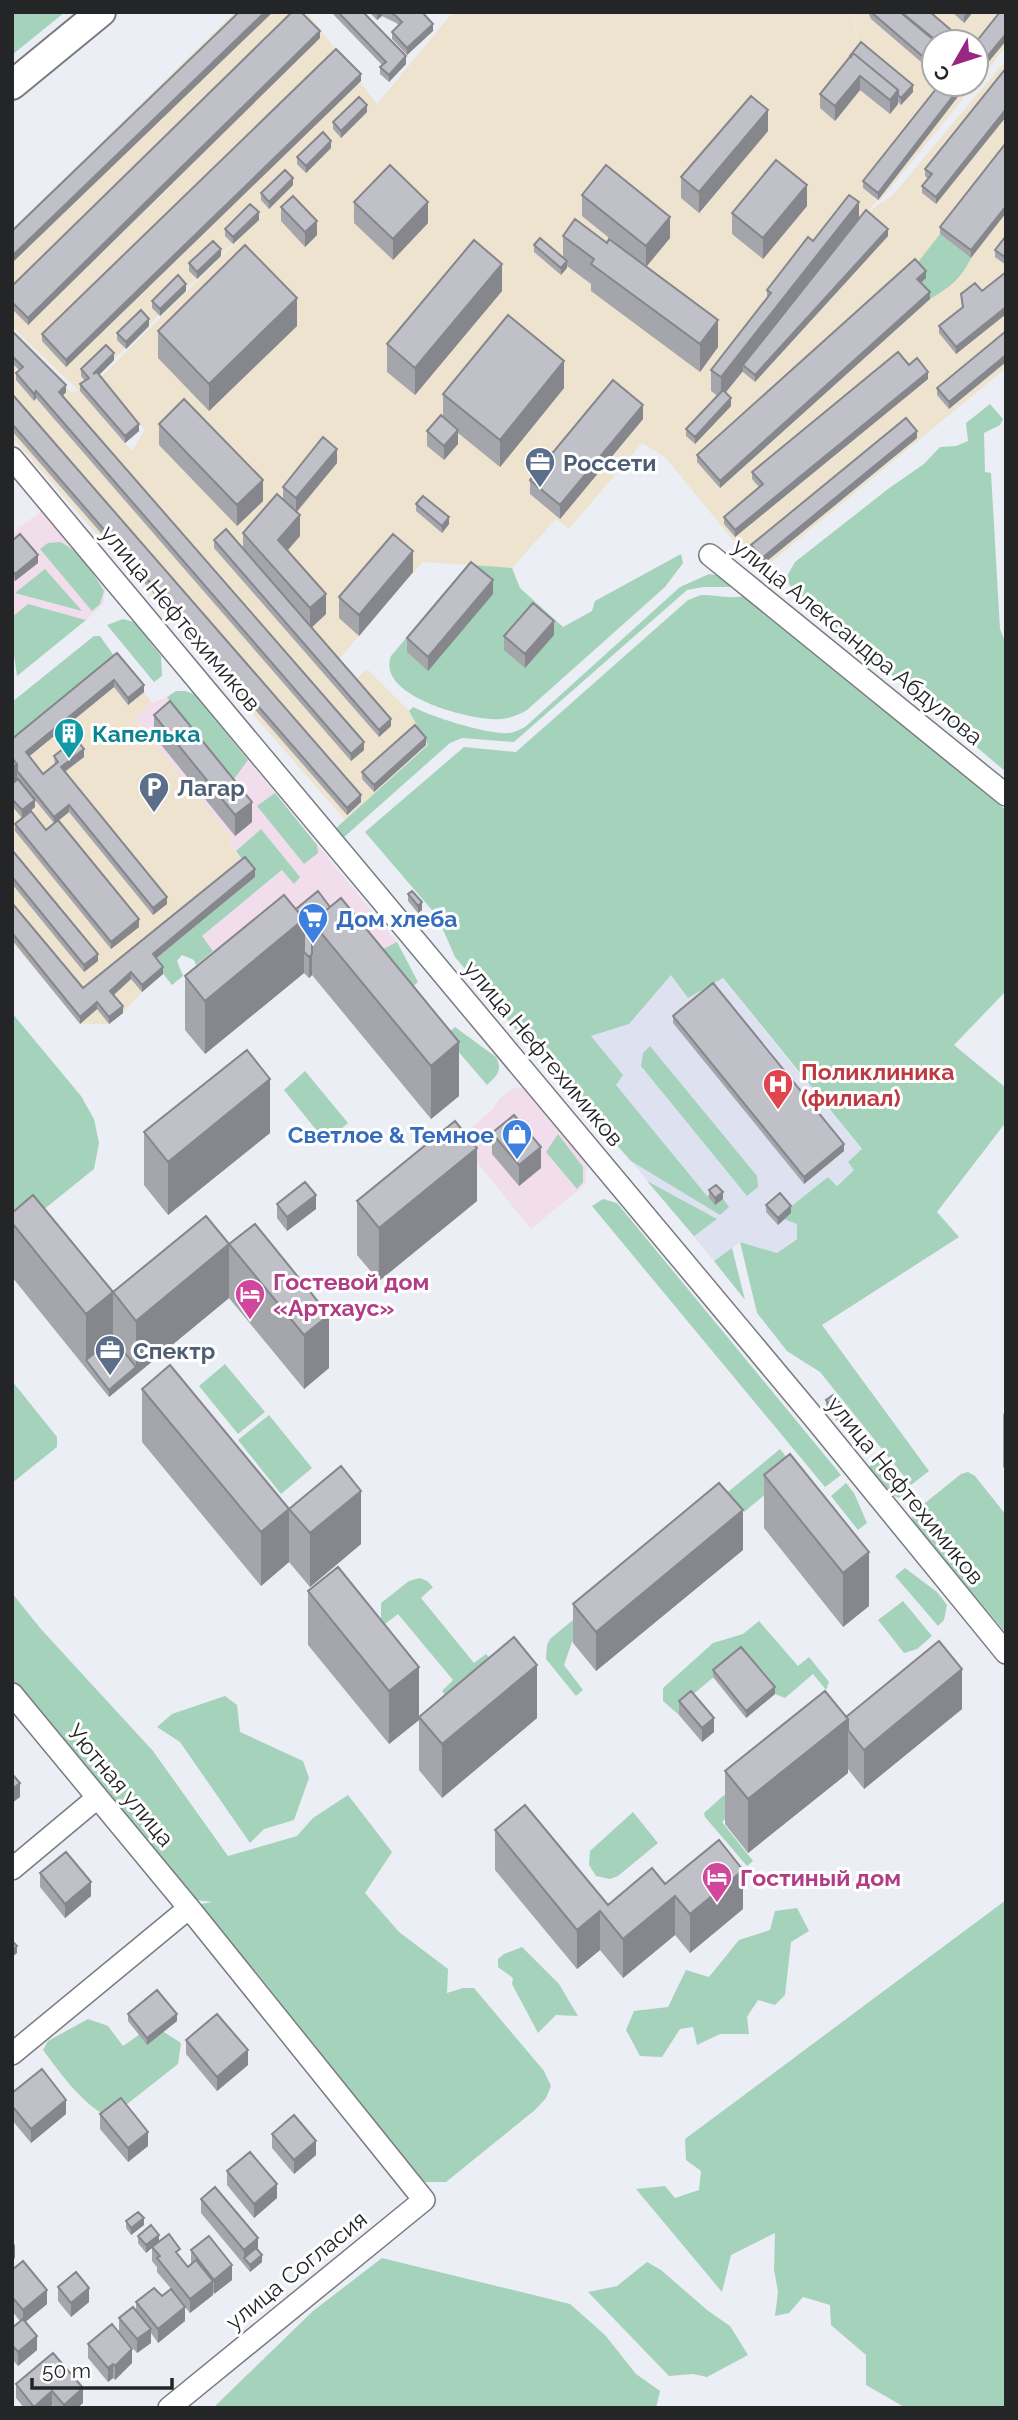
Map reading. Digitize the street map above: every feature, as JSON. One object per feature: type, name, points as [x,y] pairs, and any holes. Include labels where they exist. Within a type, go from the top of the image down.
[{"type":"street","points":[[12,85],[102,12]]},
{"type":"street","name":"улица Нефтехимиков","points":[[12,458],[815,1419],[1006,1653]]},
{"type":"street","name":"улица Александра Абдулова","points":[[710,555],[1006,795]]},
{"type":"street","name":"Уютная улица","points":[[12,1694],[424,2200]]},
{"type":"street","points":[[12,1869],[97,1798]]},
{"type":"street","points":[[12,2054],[189,1909]]},
{"type":"street","name":"улица Согласия","points":[[169,2408],[424,2200]]},
{"type":"shaded area","points":[[235,12],[307,12],[377,104],[453,12],[853,12],[858,48],[854,12],[1006,12],[1006,47],[990,66],[990,28],[920,28],[920,98],[964,98],[866,215],[892,196],[974,98],[990,98],[990,79],[1006,60],[1006,368],[759,572],[665,457],[642,443],[569,529],[556,519],[512,568],[423,562],[339,659],[355,680],[367,669],[409,711],[428,745],[345,820],[12,437],[12,332],[71,392],[79,391],[12,327],[12,229]],"holes":[[[291,187],[100,378],[145,430],[132,451],[81,391]]]},
{"type":"shaded area","points":[[44,509],[106,586],[103,604],[86,620],[28,604],[12,617],[12,533]]},
{"type":"shaded area","points":[[117,660],[152,703],[135,719],[233,838],[228,842],[255,877],[153,961],[163,974],[123,1013],[109,1024],[80,1024],[12,942],[12,746]]},
{"type":"shaded area","points":[[114,687],[144,692],[152,703],[176,691],[194,694],[397,942],[418,982],[340,952],[309,978],[280,943],[224,964],[201,937],[283,870],[261,829],[236,851],[228,842],[232,838],[135,719]]},
{"type":"shaded area","points":[[671,974],[722,978],[862,1150],[854,1170],[836,1186],[829,1177],[791,1213],[797,1224],[797,1238],[777,1253],[740,1242],[714,1261],[631,1161],[541,1060],[591,1036],[629,1024]]},
{"type":"shaded area","points":[[515,1087],[526,1089],[584,1157],[587,1165],[586,1182],[582,1187],[531,1229],[458,1139]]},
{"type":"green space","points":[[12,12],[65,12],[12,55]]},
{"type":"green space","points":[[940,234],[971,258],[954,282],[930,299],[917,286],[915,266]]},
{"type":"green space","points":[[990,404],[1003,419],[1000,425],[984,433],[985,472],[991,473],[1000,629],[1006,644],[1006,772],[793,591],[786,578],[795,562],[924,464],[940,447],[956,446],[968,441],[966,423]]},
{"type":"green space","points":[[60,542],[79,556],[104,591],[100,604],[92,611],[40,549],[48,543]]},
{"type":"green space","points":[[681,554],[683,563],[665,587],[527,710],[518,714],[491,719],[444,709],[409,693],[396,682],[390,670],[391,656],[447,589],[454,595],[428,670],[492,594],[472,565],[512,568],[520,588],[563,627],[592,611],[595,601]]},
{"type":"green space","points":[[45,569],[82,611],[15,593]]},
{"type":"green space","points":[[709,574],[722,576],[739,587],[687,590],[514,742],[462,738],[450,743],[343,838],[335,829],[428,745],[409,711],[413,707],[475,728],[501,733],[520,730],[680,587]]},
{"type":"green space","points":[[701,595],[749,595],[811,651],[1006,810],[1006,991],[954,1045],[1006,1088],[1006,1122],[937,1212],[959,1237],[822,1325],[929,1471],[911,1485],[820,1372],[787,1351],[757,1313],[740,1242],[777,1253],[797,1239],[797,1224],[784,1219],[791,1213],[788,1209],[828,1177],[837,1186],[854,1170],[848,1162],[862,1149],[723,978],[688,998],[671,975],[629,1024],[591,1036],[623,1075],[616,1085],[707,1196],[715,1191],[715,1205],[723,1199],[729,1207],[720,1215],[631,1161],[541,1060],[455,957],[437,916],[365,832],[464,747],[516,752],[688,600]]},
{"type":"green space","points":[[28,604],[86,620],[17,676],[12,617]]},
{"type":"green space","points":[[123,619],[134,622],[161,656],[162,676],[154,682],[107,625]]},
{"type":"green space","points":[[94,636],[100,636],[117,660],[12,746],[12,702]]},
{"type":"green space","points":[[176,691],[194,694],[248,760],[234,779],[167,697]]},
{"type":"green space","points":[[275,793],[317,845],[318,853],[304,864],[257,806]]},
{"type":"green space","points":[[261,829],[300,877],[294,884],[282,870],[202,936],[213,951],[196,965],[194,960],[182,955],[177,961],[183,976],[172,985],[153,961],[255,877],[236,851]]},
{"type":"green space","points":[[397,942],[418,982],[408,991],[377,952]]},
{"type":"green space","points":[[12,1013],[81,1096],[94,1119],[99,1143],[94,1169],[12,1235]]},
{"type":"green space","points":[[455,1027],[496,1057],[498,1072],[487,1085],[445,1036]]},
{"type":"green space","points":[[650,1046],[757,1176],[758,1187],[747,1196],[641,1066],[643,1053]]},
{"type":"green space","points":[[305,1071],[348,1123],[326,1142],[284,1090]]},
{"type":"green space","points":[[558,1134],[583,1167],[583,1182],[577,1189],[546,1152]]},
{"type":"green space","points":[[647,1181],[717,1219],[694,1236]]},
{"type":"green space","points":[[603,1199],[617,1203],[841,1475],[825,1487],[592,1206]]},
{"type":"green space","points":[[732,1248],[745,1300],[714,1261]]},
{"type":"green space","points":[[225,1364],[265,1412],[238,1434],[199,1386]]},
{"type":"green space","points":[[12,1381],[57,1437],[57,1447],[12,1483]]},
{"type":"green space","points":[[269,1415],[312,1468],[281,1494],[238,1440]]},
{"type":"green space","points":[[780,1449],[796,1469],[744,1512],[728,1492]]},
{"type":"green space","points":[[877,1459],[906,1494],[900,1498],[888,1494],[867,1469]]},
{"type":"green space","points":[[968,1472],[975,1476],[1006,1515],[1006,1633],[915,1526],[912,1518],[915,1511],[961,1474]]},
{"type":"green space","points":[[846,1483],[854,1493],[867,1523],[858,1530],[831,1496]]},
{"type":"green space","points":[[719,1499],[720,1520],[572,1642],[564,1665],[583,1690],[576,1696],[546,1659],[550,1639]]},
{"type":"green space","points":[[905,1568],[937,1592],[947,1605],[944,1620],[938,1626],[895,1576]]},
{"type":"green space","points":[[420,1578],[433,1587],[421,1598],[474,1663],[486,1654],[493,1662],[449,1700],[442,1691],[453,1680],[398,1614],[385,1624],[381,1619],[381,1603],[409,1581]]},
{"type":"green space","points":[[12,1593],[40,1628],[153,1751],[228,1856],[297,1836],[313,1818],[348,1795],[392,1852],[365,1893],[399,1932],[448,1969],[447,1993],[474,1988],[544,2071],[551,2086],[546,2098],[535,2110],[446,2182],[424,2182],[410,2174],[192,1924],[201,1904],[212,1902],[188,1899],[12,1683]]},
{"type":"green space","points":[[903,1601],[932,1636],[917,1649],[904,1653],[878,1620]]},
{"type":"green space","points":[[759,1621],[798,1666],[809,1657],[829,1682],[826,1690],[813,1674],[785,1698],[775,1694],[741,1654],[690,1697],[691,1705],[679,1715],[663,1701],[663,1688],[713,1643],[743,1634]]},
{"type":"green space","points":[[225,1696],[237,1705],[240,1732],[303,1761],[309,1778],[294,1820],[264,1829],[250,1843],[180,1742],[157,1727],[172,1714]]},
{"type":"green space","points":[[724,1795],[738,1807],[722,1822],[753,1861],[747,1866],[705,1817],[704,1813]]},
{"type":"green space","points":[[633,1812],[658,1843],[618,1876],[610,1879],[596,1876],[589,1865],[590,1851]]},
{"type":"green space","points":[[1006,1900],[1006,2408],[906,2408],[866,2385],[866,2355],[831,2325],[830,2305],[803,2297],[789,2313],[775,2316],[778,2292],[774,2269],[775,2233],[731,2255],[722,2292],[636,2189],[665,2186],[675,2198],[699,2190],[701,2171],[686,2160],[685,2139]]},
{"type":"green space","points":[[797,1908],[809,1931],[791,1942],[785,1995],[775,2005],[758,2000],[747,2017],[749,2034],[720,2034],[697,2045],[693,2027],[680,2029],[662,2057],[640,2056],[626,2030],[634,2011],[668,2007],[686,1970],[709,1977],[739,1940],[770,1930],[775,1911]]},
{"type":"green space","points":[[522,1947],[559,1984],[578,2016],[556,2015],[538,2033],[512,1984],[513,1978],[498,1967],[498,1959],[504,1954]]},
{"type":"green space","points":[[88,2019],[108,2026],[123,2046],[153,2025],[181,2043],[178,2064],[117,2112],[106,2116],[79,2095],[43,2050],[48,2041]]},
{"type":"green space","points":[[382,2258],[570,2304],[605,2335],[636,2374],[660,2391],[656,2408],[213,2408],[313,2311]]},
{"type":"green space","points":[[647,2262],[661,2270],[730,2326],[748,2355],[707,2377],[693,2374],[669,2376],[588,2292],[617,2286]]},
{"type":"building","points":[[239,12],[265,12],[12,256],[12,231]]},
{"type":"building","points":[[292,12],[301,12],[320,31],[28,318],[12,302],[12,286]]},
{"type":"building","points":[[338,12],[363,12],[406,56],[389,75],[380,67],[386,62]]},
{"type":"building","points":[[390,12],[422,12],[433,24],[407,48],[392,32],[402,22]]},
{"type":"building","points":[[871,12],[900,12],[920,29],[920,54]]},
{"type":"building","points":[[901,12],[930,12],[949,28],[921,28]]},
{"type":"building","points":[[1000,12],[1006,12],[1006,34],[990,53],[990,28],[987,28]]},
{"type":"building","points":[[861,42],[913,85],[901,98],[898,90],[853,53],[850,56]]},
{"type":"building","points":[[336,49],[361,74],[66,360],[42,334]]},
{"type":"building","points":[[853,53],[898,90],[890,100],[860,76],[835,106],[820,94]]},
{"type":"building","points":[[1006,68],[1006,109],[936,197],[922,186],[932,174],[925,169],[982,98],[990,98],[990,88]]},
{"type":"building","points":[[751,96],[768,110],[699,192],[681,177]]},
{"type":"building","points":[[359,97],[367,105],[341,131],[333,122]]},
{"type":"building","points":[[929,98],[951,98],[878,193],[863,181]]},
{"type":"building","points":[[323,132],[331,141],[306,166],[297,157]]},
{"type":"building","points":[[1006,143],[1006,206],[971,250],[940,227]]},
{"type":"building","points":[[776,160],[807,185],[763,238],[732,213]]},
{"type":"building","points":[[390,165],[428,202],[393,239],[354,202]]},
{"type":"building","points":[[606,165],[670,217],[646,246],[582,195]]},
{"type":"building","points":[[285,170],[293,178],[269,202],[261,193]]},
{"type":"building","points":[[849,195],[859,202],[721,377],[711,370],[771,293],[767,290],[808,237],[813,241]]},
{"type":"building","points":[[293,196],[317,221],[305,232],[281,207]]},
{"type":"building","points":[[250,204],[259,212],[233,237],[225,229]]},
{"type":"building","points":[[866,210],[888,229],[755,375],[743,365]]},
{"type":"building","points":[[575,219],[607,243],[609,239],[718,320],[700,344],[591,264],[594,259],[563,236]]},
{"type":"building","points":[[1006,236],[1006,258],[995,250]]},
{"type":"building","points":[[540,238],[567,261],[561,268],[534,245]]},
{"type":"building","points":[[474,240],[502,264],[415,368],[387,344]]},
{"type":"building","points":[[213,241],[221,249],[197,272],[189,263]]},
{"type":"building","points":[[245,245],[297,298],[209,384],[158,331]]},
{"type":"building","points":[[915,259],[926,271],[917,279],[930,292],[720,481],[697,455]]},
{"type":"building","points":[[1006,272],[1006,307],[956,347],[939,326],[963,307],[961,294],[975,283],[982,291]]},
{"type":"building","points":[[178,275],[186,284],[160,309],[152,301]]},
{"type":"building","points":[[141,310],[149,319],[126,342],[117,333]]},
{"type":"building","points":[[508,315],[564,361],[500,440],[443,394]]},
{"type":"building","points":[[12,331],[66,385],[59,392],[364,742],[351,754],[36,391],[34,394],[16,373],[23,367],[12,356]]},
{"type":"building","points":[[1006,331],[1006,355],[949,402],[937,388]]},
{"type":"building","points":[[106,345],[114,353],[93,374],[97,372],[139,424],[125,436],[80,384],[89,378],[81,369]]},
{"type":"building","points":[[898,352],[909,365],[917,358],[928,372],[735,530],[724,517],[763,484],[752,472]]},
{"type":"building","points":[[613,380],[643,405],[560,505],[530,480]]},
{"type":"building","points":[[723,390],[731,398],[695,437],[686,429]]},
{"type":"building","points":[[12,394],[361,795],[347,808],[12,424]]},
{"type":"building","points":[[184,399],[263,480],[237,505],[159,424]]},
{"type":"building","points":[[441,415],[458,430],[444,446],[427,431]]},
{"type":"building","points":[[906,418],[917,431],[762,558],[751,545]]},
{"type":"building","points":[[323,437],[337,449],[296,498],[283,487]]},
{"type":"building","points":[[277,494],[300,515],[278,540],[326,594],[310,608],[243,533]]},
{"type":"building","points":[[423,496],[449,517],[442,526],[416,504]]},
{"type":"building","points":[[226,529],[391,719],[379,730],[214,540]]},
{"type":"building","points":[[20,534],[38,555],[15,574],[12,570],[12,541]]},
{"type":"building","points":[[393,534],[413,551],[359,615],[339,597]]},
{"type":"building","points":[[471,562],[493,580],[428,657],[407,638]]},
{"type":"building","points":[[533,603],[554,621],[525,654],[504,636]]},
{"type":"building","points":[[117,653],[144,685],[128,698],[114,680],[26,752],[43,774],[58,762],[54,756],[76,739],[84,749],[61,767],[167,897],[153,908],[69,805],[54,817],[17,771],[17,764],[12,758],[12,739]]},
{"type":"building","points":[[170,701],[252,802],[235,815],[154,715]]},
{"type":"building","points":[[415,725],[426,738],[374,785],[362,772]]},
{"type":"building","points":[[18,779],[35,800],[22,810],[12,799],[12,784]]},
{"type":"building","points":[[31,811],[46,830],[58,820],[139,919],[111,942],[15,824]]},
{"type":"building","points":[[12,850],[98,954],[84,965],[12,877]]},
{"type":"building","points":[[245,857],[255,869],[153,954],[163,967],[142,985],[131,972],[110,991],[123,1006],[109,1017],[97,1002],[80,1017],[12,933],[12,903],[83,988]]},
{"type":"building","points":[[318,891],[330,907],[312,922],[312,954],[309,957],[304,952],[304,919],[296,909]]},
{"type":"building","points":[[412,891],[422,902],[418,906],[408,894]]},
{"type":"building","points":[[284,895],[304,919],[205,1001],[185,976]]},
{"type":"building","points":[[341,898],[459,1042],[431,1066],[312,922]]},
{"type":"building","name":"Поликлиника (филиал)","points":[[713,983],[844,1144],[804,1177],[673,1016]]},
{"type":"building","points":[[247,1050],[270,1079],[168,1162],[144,1132]]},
{"type":"building","points":[[514,1115],[541,1147],[519,1165],[492,1133]]},
{"type":"building","points":[[455,1121],[477,1148],[379,1228],[357,1201]]},
{"type":"building","points":[[305,1182],[316,1195],[287,1217],[277,1204]]},
{"type":"building","points":[[716,1185],[723,1192],[715,1198],[709,1190]]},
{"type":"building","points":[[780,1193],[791,1206],[778,1218],[766,1205]]},
{"type":"building","points":[[33,1195],[113,1292],[86,1314],[12,1223],[12,1213]]},
{"type":"building","points":[[206,1216],[229,1244],[136,1321],[113,1292]]},
{"type":"building","points":[[255,1224],[329,1315],[304,1335],[229,1244]]},
{"type":"building","points":[[113,1338],[136,1367],[109,1390],[86,1360]]},
{"type":"building","points":[[170,1365],[289,1509],[261,1532],[142,1389]]},
{"type":"building","points":[[833,1395],[844,1408],[837,1414],[826,1400]]},
{"type":"building","points":[[790,1454],[869,1552],[843,1573],[764,1475]]},
{"type":"building","points":[[341,1466],[361,1491],[310,1533],[289,1509]]},
{"type":"building","points":[[719,1483],[743,1510],[596,1632],[573,1604]]},
{"type":"building","points":[[338,1567],[419,1667],[389,1691],[308,1591]]},
{"type":"building","points":[[514,1637],[537,1665],[442,1744],[419,1717]]},
{"type":"building","points":[[939,1641],[962,1669],[864,1750],[848,1730],[846,1717]]},
{"type":"building","points":[[741,1647],[775,1687],[746,1711],[713,1670]]},
{"type":"building","points":[[691,1691],[714,1718],[702,1728],[679,1701]]},
{"type":"building","points":[[825,1691],[848,1719],[748,1799],[725,1771]]},
{"type":"building","points":[[12,1774],[20,1783],[12,1789]]},
{"type":"building","points":[[525,1805],[608,1905],[652,1868],[665,1884],[719,1840],[743,1870],[690,1914],[675,1896],[623,1939],[600,1911],[577,1930],[495,1830]]},
{"type":"building","points":[[66,1852],[91,1882],[65,1904],[40,1873]]},
{"type":"building","points":[[157,1990],[177,2014],[147,2038],[128,2014]]},
{"type":"building","points":[[217,2014],[248,2050],[217,2077],[186,2040]]},
{"type":"building","points":[[42,2069],[66,2100],[31,2129],[12,2106],[12,2093]]},
{"type":"building","points":[[121,2098],[148,2132],[128,2148],[100,2114]]},
{"type":"building","points":[[294,2115],[316,2141],[294,2160],[272,2134]]},
{"type":"building","points":[[250,2152],[277,2184],[254,2204],[227,2171]]},
{"type":"building","points":[[215,2187],[258,2238],[244,2250],[201,2199]]},
{"type":"building","points":[[138,2212],[144,2218],[131,2228],[126,2221]]},
{"type":"building","points":[[151,2225],[159,2235],[146,2245],[138,2236]]},
{"type":"building","points":[[169,2234],[180,2249],[176,2252],[188,2267],[196,2260],[213,2281],[190,2299],[157,2258],[160,2256],[152,2247]]},
{"type":"building","points":[[209,2236],[232,2265],[214,2280],[191,2250]]},
{"type":"building","points":[[256,2248],[262,2255],[250,2265],[244,2258]]},
{"type":"building","points":[[23,2261],[47,2290],[23,2310],[12,2297],[12,2270]]},
{"type":"building","points":[[76,2272],[89,2288],[71,2303],[58,2287]]},
{"type":"building","points":[[154,2288],[162,2296],[171,2289],[185,2307],[158,2329],[136,2302]]},
{"type":"building","points":[[133,2307],[151,2329],[137,2339],[119,2318]]},
{"type":"building","points":[[23,2319],[37,2336],[18,2352],[12,2345],[12,2328]]},
{"type":"building","points":[[112,2324],[132,2349],[115,2366],[113,2364],[108,2368],[88,2344]]},
{"type":"building","points":[[53,2353],[83,2388],[64,2405],[52,2391],[34,2407],[16,2384]]},
{"type":"place","name":"Россети","points":[[540,489]]},
{"type":"place","name":"Капелька","points":[[69,760]]},
{"type":"place","name":"Лагар","points":[[154,814]]},
{"type":"place","name":"Дом хлеба","points":[[313,945]]},
{"type":"place","name":"Поликлиника (филиал)","points":[[778,1111]]},
{"type":"place","name":"Светлое & Темное","points":[[517,1161]]},
{"type":"place","name":"Гостевой дом «Артхаус»","points":[[250,1321]]},
{"type":"place","name":"Спектр","points":[[110,1377]]},
{"type":"place","name":"Гостиный дом","points":[[717,1904]]}]
